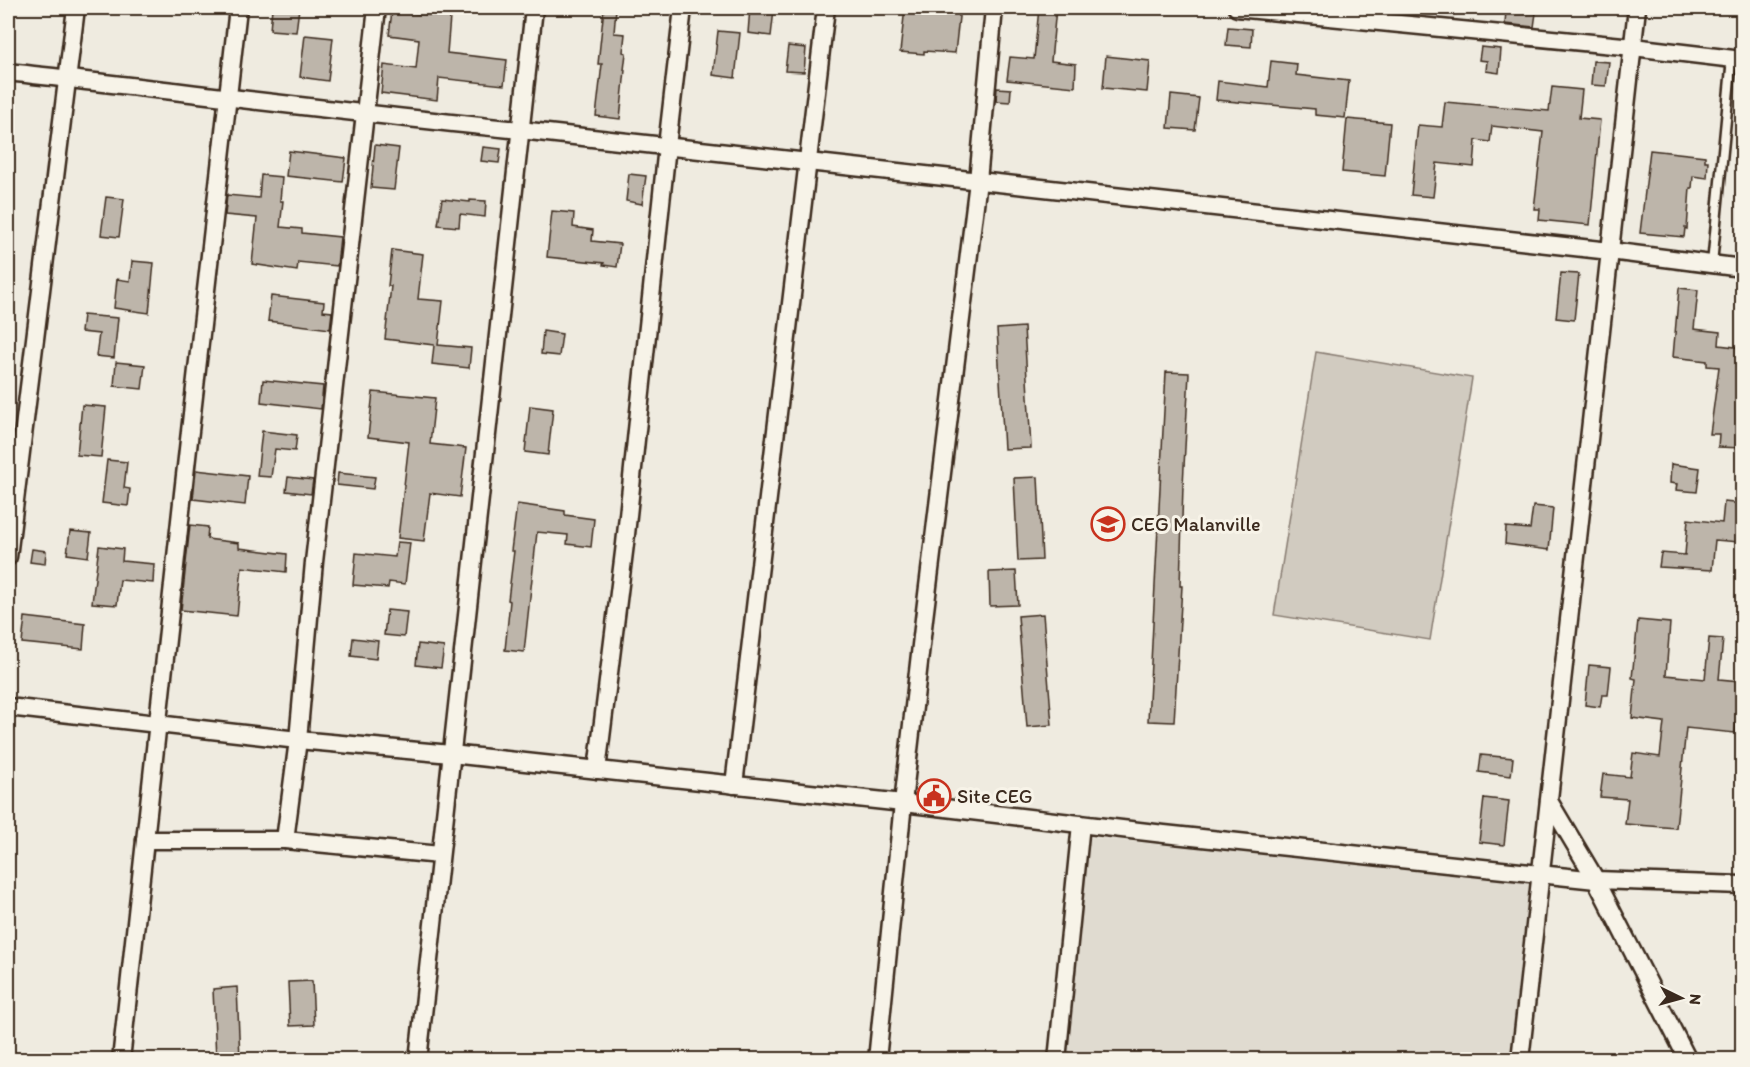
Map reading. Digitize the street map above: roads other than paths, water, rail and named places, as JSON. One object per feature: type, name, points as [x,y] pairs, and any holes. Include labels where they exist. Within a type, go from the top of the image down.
[{"type":"street","points":[[8,557],[76,8]]},
{"type":"street","points":[[121,1059],[238,8]]},
{"type":"street","points":[[285,840],[298,740],[314,562],[377,8]]},
{"type":"street","points":[[418,1059],[534,8]]},
{"type":"street","points":[[597,770],[625,544],[666,146],[683,8]]},
{"type":"street","points":[[734,785],[825,8]]},
{"type":"street","points":[[877,1059],[924,619],[978,181],[994,8]]},
{"type":"street","points":[[1237,8],[1737,59]]},
{"type":"street","points":[[1520,1059],[1637,8]]},
{"type":"street","points":[[8,72],[364,114],[1610,251],[1743,268]]},
{"type":"street","points":[[8,707],[1596,880],[1743,885]]},
{"type":"street","points":[[1549,801],[1596,880],[1688,1059]]},
{"type":"street","points":[[1057,1059],[1081,824]]},
{"type":"street","points":[[145,840],[285,840],[441,855]]},
{"type":"lane","points":[[1712,264],[1737,59]]},
{"type":"place","name":"CEG Malanville","points":[[1108,524]]},
{"type":"place","name":"Site CEG","points":[[934,796]]}]
